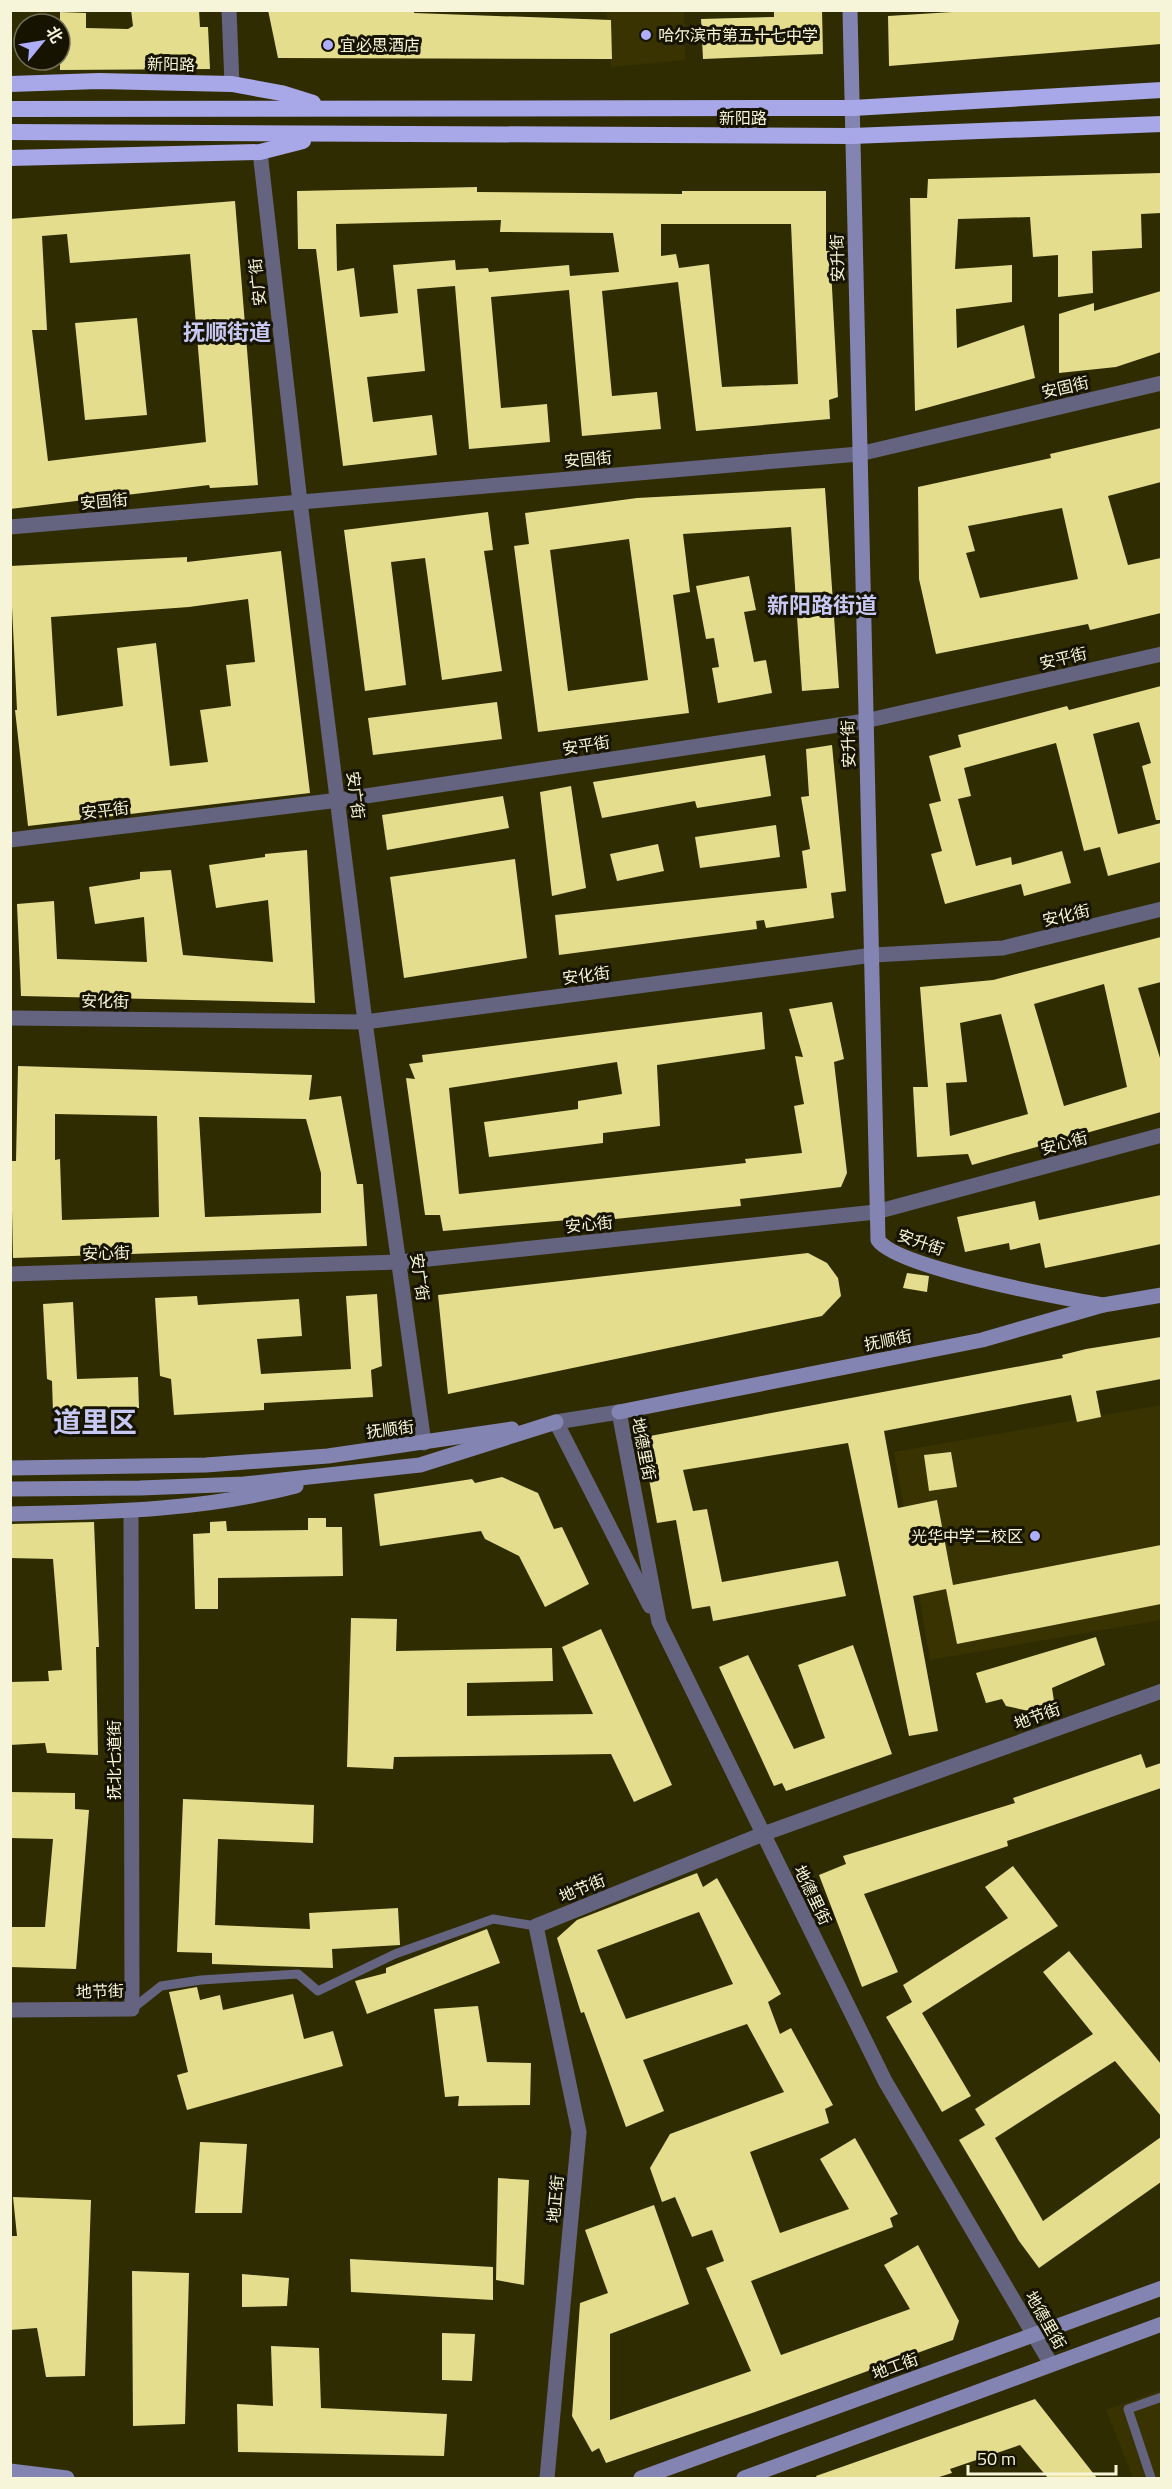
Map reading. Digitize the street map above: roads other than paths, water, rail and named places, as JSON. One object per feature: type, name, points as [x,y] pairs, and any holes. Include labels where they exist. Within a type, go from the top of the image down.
[{"type":"highway","name":"新阳路","points":[[10,84],[99,81],[232,84],[280,93],[328,108]]},
{"type":"highway","name":"新阳路","points":[[10,109],[853,108],[1161,90]]},
{"type":"highway","name":"新阳路","points":[[10,132],[852,136],[1161,124]]},
{"type":"highway","name":"新阳路","points":[[10,158],[260,152],[325,135]]},
{"type":"main road","name":"安升街","points":[[850,10],[878,1240],[890,1252],[1023,1291],[1103,1305]]},
{"type":"main road","name":"抚顺街","points":[[619,1412],[982,1340],[1103,1305],[1161,1294]]},
{"type":"main road","name":"抚顺街","points":[[10,1468],[206,1465],[328,1456],[556,1422]]},
{"type":"main road","points":[[10,1489],[232,1484],[420,1465],[556,1422]]},
{"type":"main road","points":[[10,1514],[131,1511],[262,1495],[346,1473]]},
{"type":"main road","name":"地工街","points":[[641,2478],[1161,2288]]},
{"type":"main road","points":[[744,2478],[1161,2324]]},
{"type":"main road","points":[[10,2471],[67,2478]]},
{"type":"street","points":[[229,10],[232,84]]},
{"type":"street","name":"安广街","points":[[260,152],[300,502],[365,1022],[424,1443]]},
{"type":"street","name":"安固街","points":[[10,526],[859,454],[1161,383]]},
{"type":"street","name":"安平街","points":[[10,840],[339,800],[865,721],[1161,654]]},
{"type":"street","name":"安化街","points":[[10,1018],[365,1022],[873,955],[1003,948],[1161,909]]},
{"type":"street","name":"安心街","points":[[10,1274],[400,1262],[876,1212],[1161,1135]]},
{"type":"street","points":[[619,1412],[556,1422],[659,1622]]},
{"type":"street","name":"地德里街","points":[[619,1412],[659,1622],[885,2081],[1051,2364]]},
{"type":"street","name":"抚北七道街","points":[[131,1511],[132,2009]]},
{"type":"street","name":"地节街","points":[[536,1926],[763,1834],[1161,1691]]},
{"type":"street","name":"地正街","points":[[536,1926],[579,2132],[547,2478]]},
{"type":"street","name":"地节街","points":[[10,2010],[132,2009]]},
{"type":"lane","name":"地节街","points":[[132,2009],[162,1986],[201,1980],[298,1974],[318,1991],[395,1954],[493,1919],[536,1926]]},
{"type":"lane","points":[[1151,2478],[1128,2409],[1161,2397]]},
{"type":"place","name":"哈尔滨市第五十七中学","points":[[646,35]]},
{"type":"place","name":"宜必思酒店","points":[[328,45]]},
{"type":"place","name":"光华中学二校区","points":[[1035,1536]]},
{"type":"district","name":"抚顺街道","points":[[227,332]]},
{"type":"district","name":"新阳路街道","points":[[822,605]]},
{"type":"district","name":"道里区","points":[[95,1421]]}]
